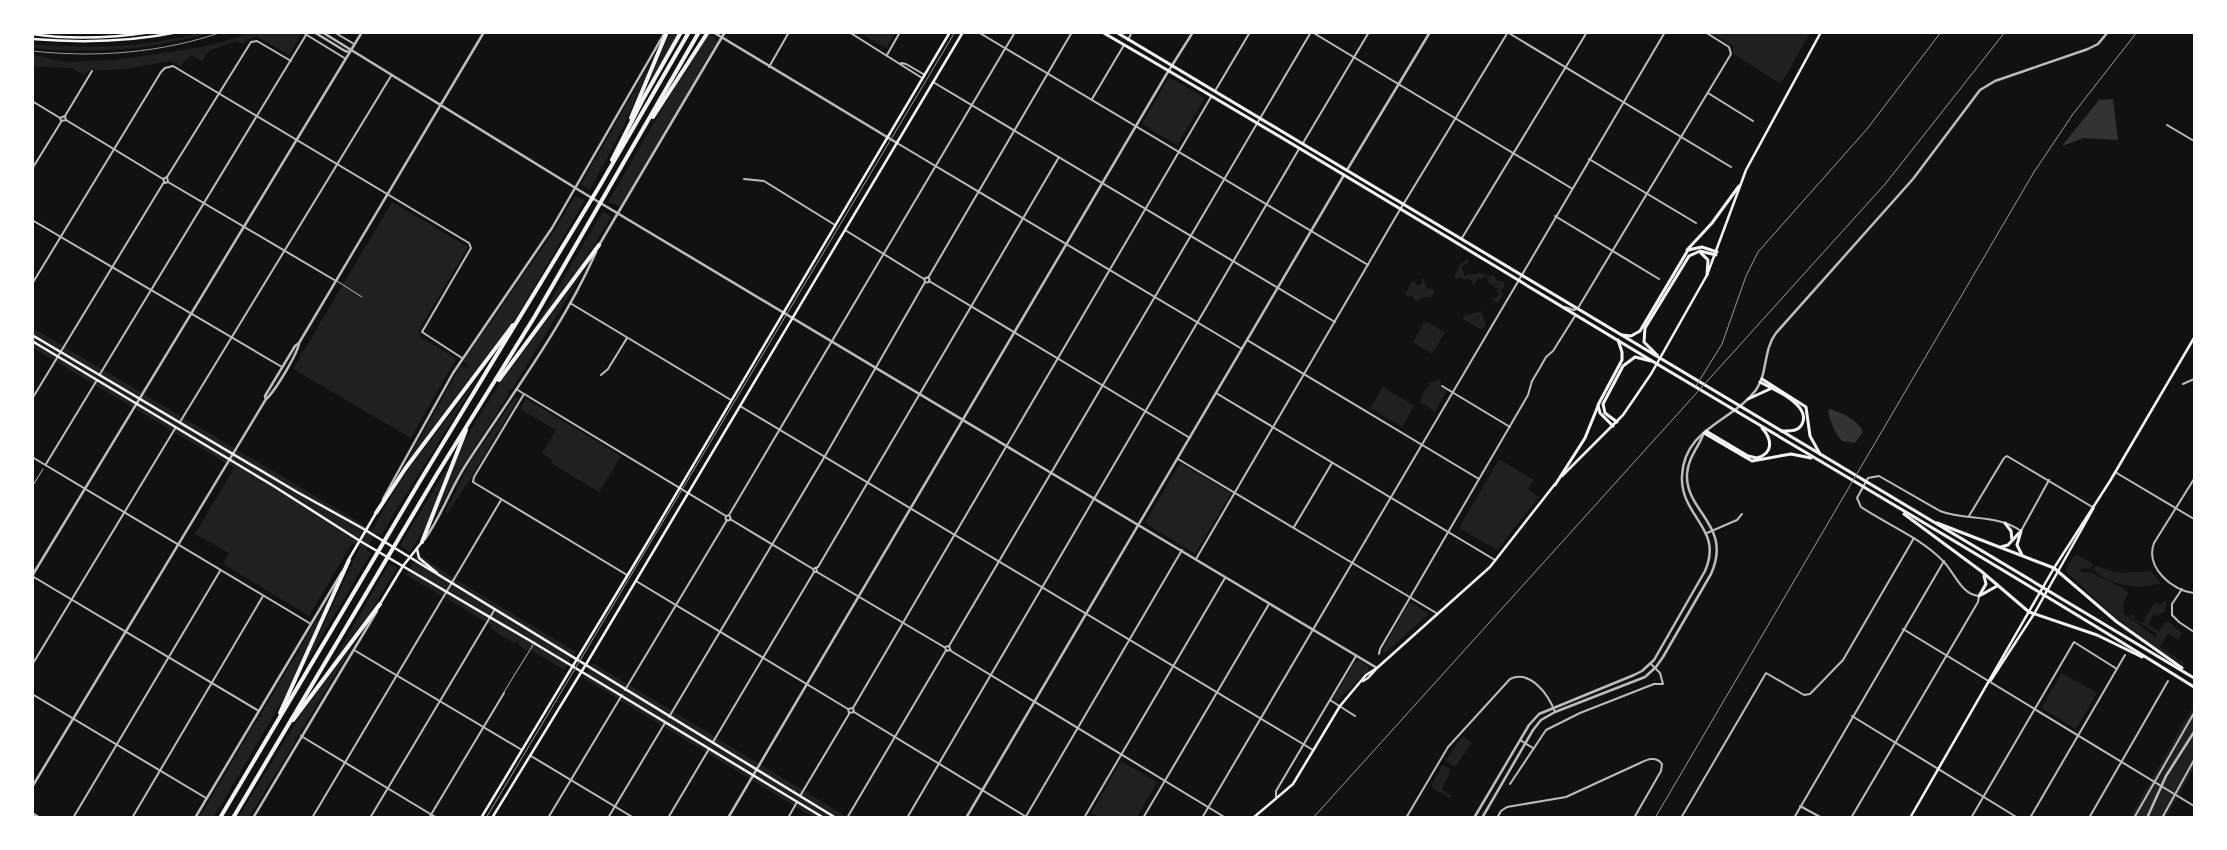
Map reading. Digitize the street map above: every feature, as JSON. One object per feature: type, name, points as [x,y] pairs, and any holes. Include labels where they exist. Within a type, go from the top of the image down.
[{"type":"highway","points":[[620,144],[666,32]]},
{"type":"highway","points":[[599,187],[620,144],[681,32]]},
{"type":"highway","points":[[220,818],[420,481],[524,313],[689,32]]},
{"type":"highway","points":[[233,818],[470,419],[536,316],[699,32]]},
{"type":"highway","points":[[620,170],[708,32]]},
{"type":"highway","points":[[485,397],[599,245]]},
{"type":"highway","points":[[376,513],[405,469],[524,313]]},
{"type":"highway","points":[[422,542],[470,419]]},
{"type":"highway","points":[[274,727],[349,560]]},
{"type":"highway","points":[[282,734],[380,604]]},
{"type":"main road","points":[[132,35],[142,32]]},
{"type":"main road","points":[[32,34],[72,38],[152,32]]},
{"type":"main road","points":[[32,39],[114,41],[178,32]]},
{"type":"main road","points":[[481,818],[950,32]]},
{"type":"main road","points":[[492,818],[636,581],[963,32]]},
{"type":"main road","points":[[1102,32],[1518,279],[1870,492],[2031,586],[2194,687]]},
{"type":"main road","points":[[1116,32],[1652,352],[1822,457],[2194,678]]},
{"type":"main road","points":[[1252,818],[1296,780],[1340,706],[1372,670],[1377,668],[1438,614],[1496,560],[1555,485],[1576,461],[1613,426],[1642,390],[1707,275],[1739,186],[1755,152],[1821,32]]},
{"type":"main road","points":[[1621,335],[1631,336],[1641,330],[1685,253],[1719,214],[1739,186]]},
{"type":"main road","points":[[1685,253],[1698,246],[1716,253]]},
{"type":"main road","points":[[1652,352],[1644,342],[1644,331],[1687,258],[1700,251],[1716,253]]},
{"type":"main road","points":[[1700,251],[1708,260],[1707,275]]},
{"type":"main road","points":[[32,335],[410,557],[585,666],[836,818]]},
{"type":"main road","points":[[1989,682],[2060,571],[2094,508],[2194,338]]},
{"type":"main road","points":[[1555,485],[1584,438],[1600,400],[1622,360],[1622,352],[1618,340]]},
{"type":"main road","points":[[32,342],[230,459],[368,546],[582,671],[824,818]]},
{"type":"main road","points":[[1616,422],[1605,413],[1604,401],[1625,363],[1635,357],[1649,359]]},
{"type":"main road","points":[[1761,380],[1797,404],[1803,413],[1803,423],[1799,428],[1792,431],[1780,431]]},
{"type":"main road","points":[[1761,380],[1806,407],[1810,436],[1822,457]]},
{"type":"main road","points":[[1748,399],[1771,388]]},
{"type":"main road","points":[[1600,400],[1598,407],[1600,414],[1613,426]]},
{"type":"main road","points":[[1705,432],[1748,456],[1757,458],[1767,452],[1771,443],[1767,433],[1758,424]]},
{"type":"main road","points":[[1705,432],[1752,461],[1791,454],[1803,455],[1821,462]]},
{"type":"main road","points":[[1896,507],[1980,571],[2029,612],[2097,634],[2156,663]]},
{"type":"main road","points":[[1910,818],[2054,568],[2094,508]]},
{"type":"main road","points":[[349,560],[376,513]]},
{"type":"main road","points":[[1919,514],[2060,571],[2117,622],[2194,678]]},
{"type":"main road","points":[[2005,523],[2011,531],[2011,542]]},
{"type":"main road","points":[[2000,547],[2007,546],[2021,530]]},
{"type":"main road","points":[[2021,530],[2017,545],[2019,552],[2024,557]]},
{"type":"main road","points":[[380,604],[403,566],[422,542]]},
{"type":"main road","points":[[417,548],[419,558],[442,577]]},
{"type":"main road","points":[[1979,596],[1986,584],[1980,571]]},
{"type":"main road","points":[[1979,596],[1998,586]]},
{"type":"street","points":[[302,32],[346,59]]},
{"type":"street","points":[[314,32],[345,51],[351,52]]},
{"type":"street","points":[[322,32],[351,52],[575,188],[1377,668]]},
{"type":"street","points":[[334,32],[355,44]]},
{"type":"street","points":[[259,711],[33,576],[362,32]]},
{"type":"street","points":[[32,787],[266,399],[286,370],[299,344],[484,32]]},
{"type":"street","points":[[376,513],[394,477],[462,358],[538,250],[666,32]]},
{"type":"street","points":[[713,32],[1242,349]]},
{"type":"street","points":[[422,542],[442,513],[466,465],[570,303],[599,245],[725,32]]},
{"type":"street","points":[[769,67],[789,32]]},
{"type":"street","points":[[850,32],[887,55],[925,75]]},
{"type":"street","points":[[887,55],[900,32]]},
{"type":"street","points":[[978,32],[1368,265]]},
{"type":"street","points":[[726,516],[729,515],[781,430],[1015,32]]},
{"type":"street","points":[[924,279],[928,278],[1072,32]]},
{"type":"street","points":[[1128,40],[1132,32]]},
{"type":"street","points":[[728,818],[1193,32]]},
{"type":"street","points":[[1215,91],[1250,32]]},
{"type":"street","points":[[945,647],[948,646],[1259,117],[1311,32],[1572,188]]},
{"type":"street","points":[[1303,143],[1369,32]]},
{"type":"street","points":[[966,818],[1430,32]]},
{"type":"street","points":[[1462,238],[1587,32]]},
{"type":"street","points":[[1202,818],[1665,32]]},
{"type":"street","points":[[1562,306],[1574,310],[1578,308],[1732,50],[1705,32]]},
{"type":"street","points":[[1474,818],[1520,740],[1534,719],[1544,710],[1634,675],[1651,664],[1705,571],[1711,552],[1706,533],[1684,495],[1682,477],[1688,453],[1697,439],[1748,399],[1761,380],[1768,349],[1776,333],[1914,179],[1980,90],[1995,81],[2088,49],[2098,44],[2108,32]]},
{"type":"street","points":[[1196,559],[1401,209],[1508,33],[1731,167]]},
{"type":"street","points":[[100,374],[306,35]]},
{"type":"street","points":[[163,179],[167,177],[248,46],[254,41],[260,42],[290,61]]},
{"type":"street","points":[[1092,99],[1124,44]]},
{"type":"street","points":[[901,63],[904,67],[922,78]]},
{"type":"street","points":[[32,284],[161,72],[169,66],[178,69],[388,194],[470,246],[422,332],[462,358]]},
{"type":"street","points":[[60,118],[64,116],[92,71]]},
{"type":"street","points":[[180,422],[390,76]]},
{"type":"street","points":[[933,82],[1335,322]]},
{"type":"street","points":[[1708,93],[1753,121]]},
{"type":"street","points":[[854,712],[853,708],[1211,97]]},
{"type":"street","points":[[32,101],[60,118],[61,121]]},
{"type":"street","points":[[32,399],[164,182],[163,179],[66,120],[64,116]]},
{"type":"street","points":[[32,169],[61,121],[66,120]]},
{"type":"street","points":[[2167,125],[2194,141]]},
{"type":"street","points":[[907,818],[1300,149]]},
{"type":"street","points":[[713,743],[1059,157]]},
{"type":"street","points":[[1589,160],[1696,223]]},
{"type":"street","points":[[167,177],[168,182]]},
{"type":"street","points":[[744,179],[764,182],[835,225]]},
{"type":"street","points":[[164,182],[168,182],[362,297]]},
{"type":"street","points":[[1555,216],[1659,279]]},
{"type":"street","points":[[32,220],[282,368]]},
{"type":"street","points":[[845,230],[924,279],[925,282]]},
{"type":"street","points":[[928,278],[929,281],[1190,438]]},
{"type":"street","points":[[669,717],[925,282],[929,281]]},
{"type":"street","points":[[570,303],[731,400]]},
{"type":"street","points":[[1379,654],[1380,649],[1410,597],[1510,428],[1529,393],[1532,380],[1576,314]]},
{"type":"street","points":[[601,374],[608,369],[627,338]]},
{"type":"street","points":[[1247,340],[1479,479]]},
{"type":"street","points":[[266,399],[265,396],[294,346],[299,344]]},
{"type":"street","points":[[2183,384],[2194,378]]},
{"type":"street","points":[[46,464],[97,380]]},
{"type":"street","points":[[1442,386],[1510,428]]},
{"type":"street","points":[[516,389],[726,516],[727,520]]},
{"type":"street","points":[[1216,393],[1496,560]]},
{"type":"street","points":[[524,394],[474,477],[474,482],[626,575]]},
{"type":"street","points":[[740,406],[1313,750]]},
{"type":"street","points":[[32,665],[176,427]]},
{"type":"street","points":[[1482,818],[1525,743],[1541,720],[1555,712],[1640,679],[1656,667],[1713,570],[1717,550],[1713,530],[1690,492],[1687,480],[1689,464],[1705,432]]},
{"type":"street","points":[[32,456],[311,624]]},
{"type":"street","points":[[1969,517],[2006,456],[2094,508]]},
{"type":"street","points":[[1178,458],[1438,614]]},
{"type":"street","points":[[1294,527],[1332,462]]},
{"type":"street","points":[[32,487],[43,469]]},
{"type":"street","points":[[2115,472],[2194,519]]},
{"type":"street","points":[[1851,818],[1978,602],[1979,596],[1966,591],[1944,561],[1932,550],[1861,507],[1857,498],[1863,485],[1872,476],[1883,477],[1940,511],[2005,523],[2021,530],[2049,480]]},
{"type":"street","points":[[2194,479],[2154,543],[2152,550],[2153,558],[2162,576],[2182,590],[2194,593]]},
{"type":"street","points":[[312,818],[501,500]]},
{"type":"street","points":[[1706,533],[1737,520],[1742,514]]},
{"type":"street","points":[[729,515],[730,519],[945,647],[946,651],[847,818]]},
{"type":"street","points":[[625,690],[727,520],[730,519]]},
{"type":"street","points":[[1681,818],[1766,673],[1806,695],[1843,660],[1914,538]]},
{"type":"street","points":[[849,713],[854,712],[1026,817],[1182,550]]},
{"type":"street","points":[[195,818],[349,560]]},
{"type":"street","points":[[1794,818],[1944,561]]},
{"type":"street","points":[[73,818],[221,570]]},
{"type":"street","points":[[1084,818],[1226,577]]},
{"type":"street","points":[[636,581],[848,709],[853,708]]},
{"type":"street","points":[[2182,590],[2172,604],[2172,615],[2194,632]]},
{"type":"street","points":[[132,818],[264,595]]},
{"type":"street","points":[[1143,818],[1270,603]]},
{"type":"street","points":[[253,818],[380,604]]},
{"type":"street","points":[[370,818],[495,609]]},
{"type":"street","points":[[1903,630],[2194,806]]},
{"type":"street","points":[[1972,818],[2074,642],[2117,669]]},
{"type":"street","points":[[429,818],[534,643]]},
{"type":"street","points":[[948,646],[950,650],[990,675],[1226,818]]},
{"type":"street","points":[[354,650],[522,750]]},
{"type":"street","points":[[946,651],[950,650]]},
{"type":"street","points":[[1276,799],[1275,793],[1277,789],[1356,656]]},
{"type":"street","points":[[2030,818],[2125,656]]},
{"type":"street","points":[[1510,784],[1546,730],[1654,684],[1663,684],[1662,677],[1656,667],[1651,664]]},
{"type":"street","points":[[1406,818],[1448,747],[1510,679],[1523,677],[1537,685],[1546,694],[1555,712]]},
{"type":"street","points":[[2089,818],[2168,681]]},
{"type":"street","points":[[32,694],[207,799]]},
{"type":"street","points":[[548,818],[622,695]]},
{"type":"street","points":[[1330,700],[1355,716]]},
{"type":"street","points":[[800,796],[849,713],[848,709]]},
{"type":"street","points":[[2134,818],[2194,713]]},
{"type":"street","points":[[1852,716],[2018,818]]},
{"type":"street","points":[[608,818],[666,722]]},
{"type":"street","points":[[2147,818],[2161,786],[2194,732]]},
{"type":"street","points":[[301,736],[437,818]]},
{"type":"street","points":[[1520,740],[1534,748]]},
{"type":"street","points":[[668,818],[710,748]]},
{"type":"street","points":[[531,756],[634,818]]},
{"type":"street","points":[[1497,818],[1507,808],[1566,797],[1646,760],[1654,759],[1661,762],[1661,771],[1634,818]]},
{"type":"street","points":[[2162,818],[2194,760]]},
{"type":"street","points":[[788,818],[797,801]]},
{"type":"street","points":[[1800,806],[1822,818]]},
{"type":"street","points":[[32,813],[40,818]]},
{"type":"shaded area","points":[[298,32],[301,35],[289,55],[256,36],[243,44],[236,41],[209,51],[202,61],[191,56],[181,66],[170,61],[126,69],[88,71],[84,75],[72,68],[33,66],[33,55],[66,62],[114,60],[196,48],[226,41],[248,33]]},
{"type":"shaded area","points":[[198,33],[210,33],[143,47],[122,49],[80,51],[33,48],[33,44],[116,46],[156,42]]},
{"type":"shaded area","points":[[670,33],[680,33],[646,88]]},
{"type":"shaded area","points":[[860,33],[895,34],[886,48]]},
{"type":"shaded area","points":[[1710,33],[1810,33],[1781,84],[1733,54],[1733,46]]},
{"type":"shaded area","points":[[709,34],[716,38],[717,42],[620,206],[608,202],[682,75]]},
{"type":"shaded area","points":[[652,60],[624,126],[590,190],[581,184]]},
{"type":"shaded area","points":[[1169,77],[1205,98],[1177,145],[1142,124]]},
{"type":"shaded area","points":[[2113,99],[2118,140],[2084,138],[2062,146],[2099,100]]},
{"type":"shaded area","points":[[575,196],[585,200],[517,316],[403,468],[461,365],[472,369],[464,360],[552,234]]},
{"type":"shaded area","points":[[392,202],[468,247],[420,328],[419,333],[421,337],[456,359],[411,438],[293,369]]},
{"type":"shaded area","points":[[603,211],[611,217],[583,263],[531,334]]},
{"type":"shaded area","points":[[1466,259],[1470,261],[1462,267],[1464,275],[1481,273],[1488,276],[1494,274],[1496,280],[1504,282],[1505,286],[1501,290],[1503,295],[1498,303],[1492,300],[1494,297],[1496,299],[1499,294],[1496,291],[1498,289],[1487,282],[1489,279],[1484,276],[1481,279],[1478,277],[1474,286],[1472,285],[1473,282],[1469,279],[1454,278],[1459,266]]},
{"type":"shaded area","points":[[584,271],[511,391],[508,389],[509,394],[462,467],[433,520],[460,448],[470,431],[503,378]]},
{"type":"shaded area","points":[[1421,278],[1425,279],[1424,283],[1428,288],[1433,289],[1434,293],[1431,298],[1424,297],[1416,302],[1411,295],[1408,298],[1405,292],[1415,280],[1416,285],[1420,285],[1422,282]]},
{"type":"shaded area","points":[[1481,311],[1486,323],[1482,330],[1463,319],[1463,316]]},
{"type":"shaded area","points":[[1425,321],[1445,332],[1432,354],[1413,342]]},
{"type":"shaded area","points":[[33,328],[372,530],[401,479],[481,374],[381,535],[376,533],[366,550],[371,553],[302,670],[360,547],[352,543],[309,616],[223,564],[229,553],[195,534],[234,468],[33,348]]},
{"type":"shaded area","points":[[1439,380],[1442,382],[1439,387],[1447,391],[1434,413],[1428,406],[1421,404],[1421,399],[1424,391],[1430,386],[1428,383]]},
{"type":"shaded area","points":[[1383,387],[1414,406],[1402,427],[1370,408]]},
{"type":"shaded area","points":[[515,397],[518,399],[447,514],[446,511],[468,466]]},
{"type":"shaded area","points":[[526,399],[621,456],[599,492],[551,463],[552,460],[542,453],[556,430],[520,409]]},
{"type":"shaded area","points":[[1830,409],[1849,417],[1861,428],[1863,432],[1855,443],[1842,441],[1839,438],[1830,419],[1828,411]]},
{"type":"shaded area","points":[[1501,460],[1534,480],[1528,489],[1539,497],[1497,550],[1459,528],[1498,461]]},
{"type":"shaded area","points":[[451,461],[428,523],[410,552],[400,546]]},
{"type":"shaded area","points":[[1180,463],[1231,493],[1195,554],[1145,523]]},
{"type":"shaded area","points":[[419,554],[450,576],[576,652],[564,670],[529,649],[526,651],[516,641],[514,643],[491,629],[491,625],[406,575]]},
{"type":"shaded area","points":[[2078,554],[2082,559],[2093,564],[2090,569],[2083,568],[2080,572],[2089,572],[2121,587],[2128,593],[2123,605],[2124,614],[2155,637],[2157,634],[2130,617],[2132,614],[2135,616],[2134,618],[2142,623],[2155,602],[2160,604],[2167,600],[2165,612],[2153,615],[2148,625],[2159,631],[2165,622],[2170,623],[2182,633],[2178,640],[2168,634],[2160,647],[2185,664],[2183,666],[2115,618],[2067,572],[2066,570],[2073,557]]},
{"type":"shaded area","points":[[389,564],[397,568],[368,616],[325,675]]},
{"type":"shaded area","points":[[2096,566],[2118,573],[2151,571],[2160,583],[2135,586],[2115,583],[2099,575],[2094,569]]},
{"type":"shaded area","points":[[337,585],[286,694],[217,812],[214,817],[199,818],[256,721],[260,721],[258,717],[262,717],[261,714]]},
{"type":"shaded area","points":[[1409,603],[1429,614],[1385,653],[1382,651]]},
{"type":"shaded area","points":[[360,634],[297,738],[294,737],[296,741],[249,817],[238,818],[301,714]]},
{"type":"shaded area","points":[[1359,660],[1368,666],[1369,670],[1336,702],[1334,697],[1355,662]]},
{"type":"shaded area","points":[[593,663],[847,817],[813,817],[583,678]]},
{"type":"shaded area","points":[[2062,673],[2097,693],[2076,729],[2041,708]]},
{"type":"shaded area","points":[[2194,705],[2194,768],[2166,817],[2130,818]]},
{"type":"shaded area","points":[[1463,736],[1472,743],[1455,767],[1445,760]]},
{"type":"shaded area","points":[[1121,761],[1157,782],[1137,817],[1098,817],[1091,813]]},
{"type":"shaded area","points":[[1444,765],[1450,769],[1442,789],[1452,796],[1450,798],[1431,787],[1441,767]]},
{"type":"tram line","points":[[486,818],[955,32]]},
{"type":"railway","points":[[32,51],[80,54],[128,52],[176,45],[222,32]]},
{"type":"railway","points":[[1696,386],[1722,344],[1746,276],[1758,252],[1867,129],[1941,32]]},
{"type":"railway","points":[[1313,818],[1886,183],[2005,32]]},
{"type":"railway","points":[[1655,818],[2034,172],[2073,114],[2137,32]]}]
